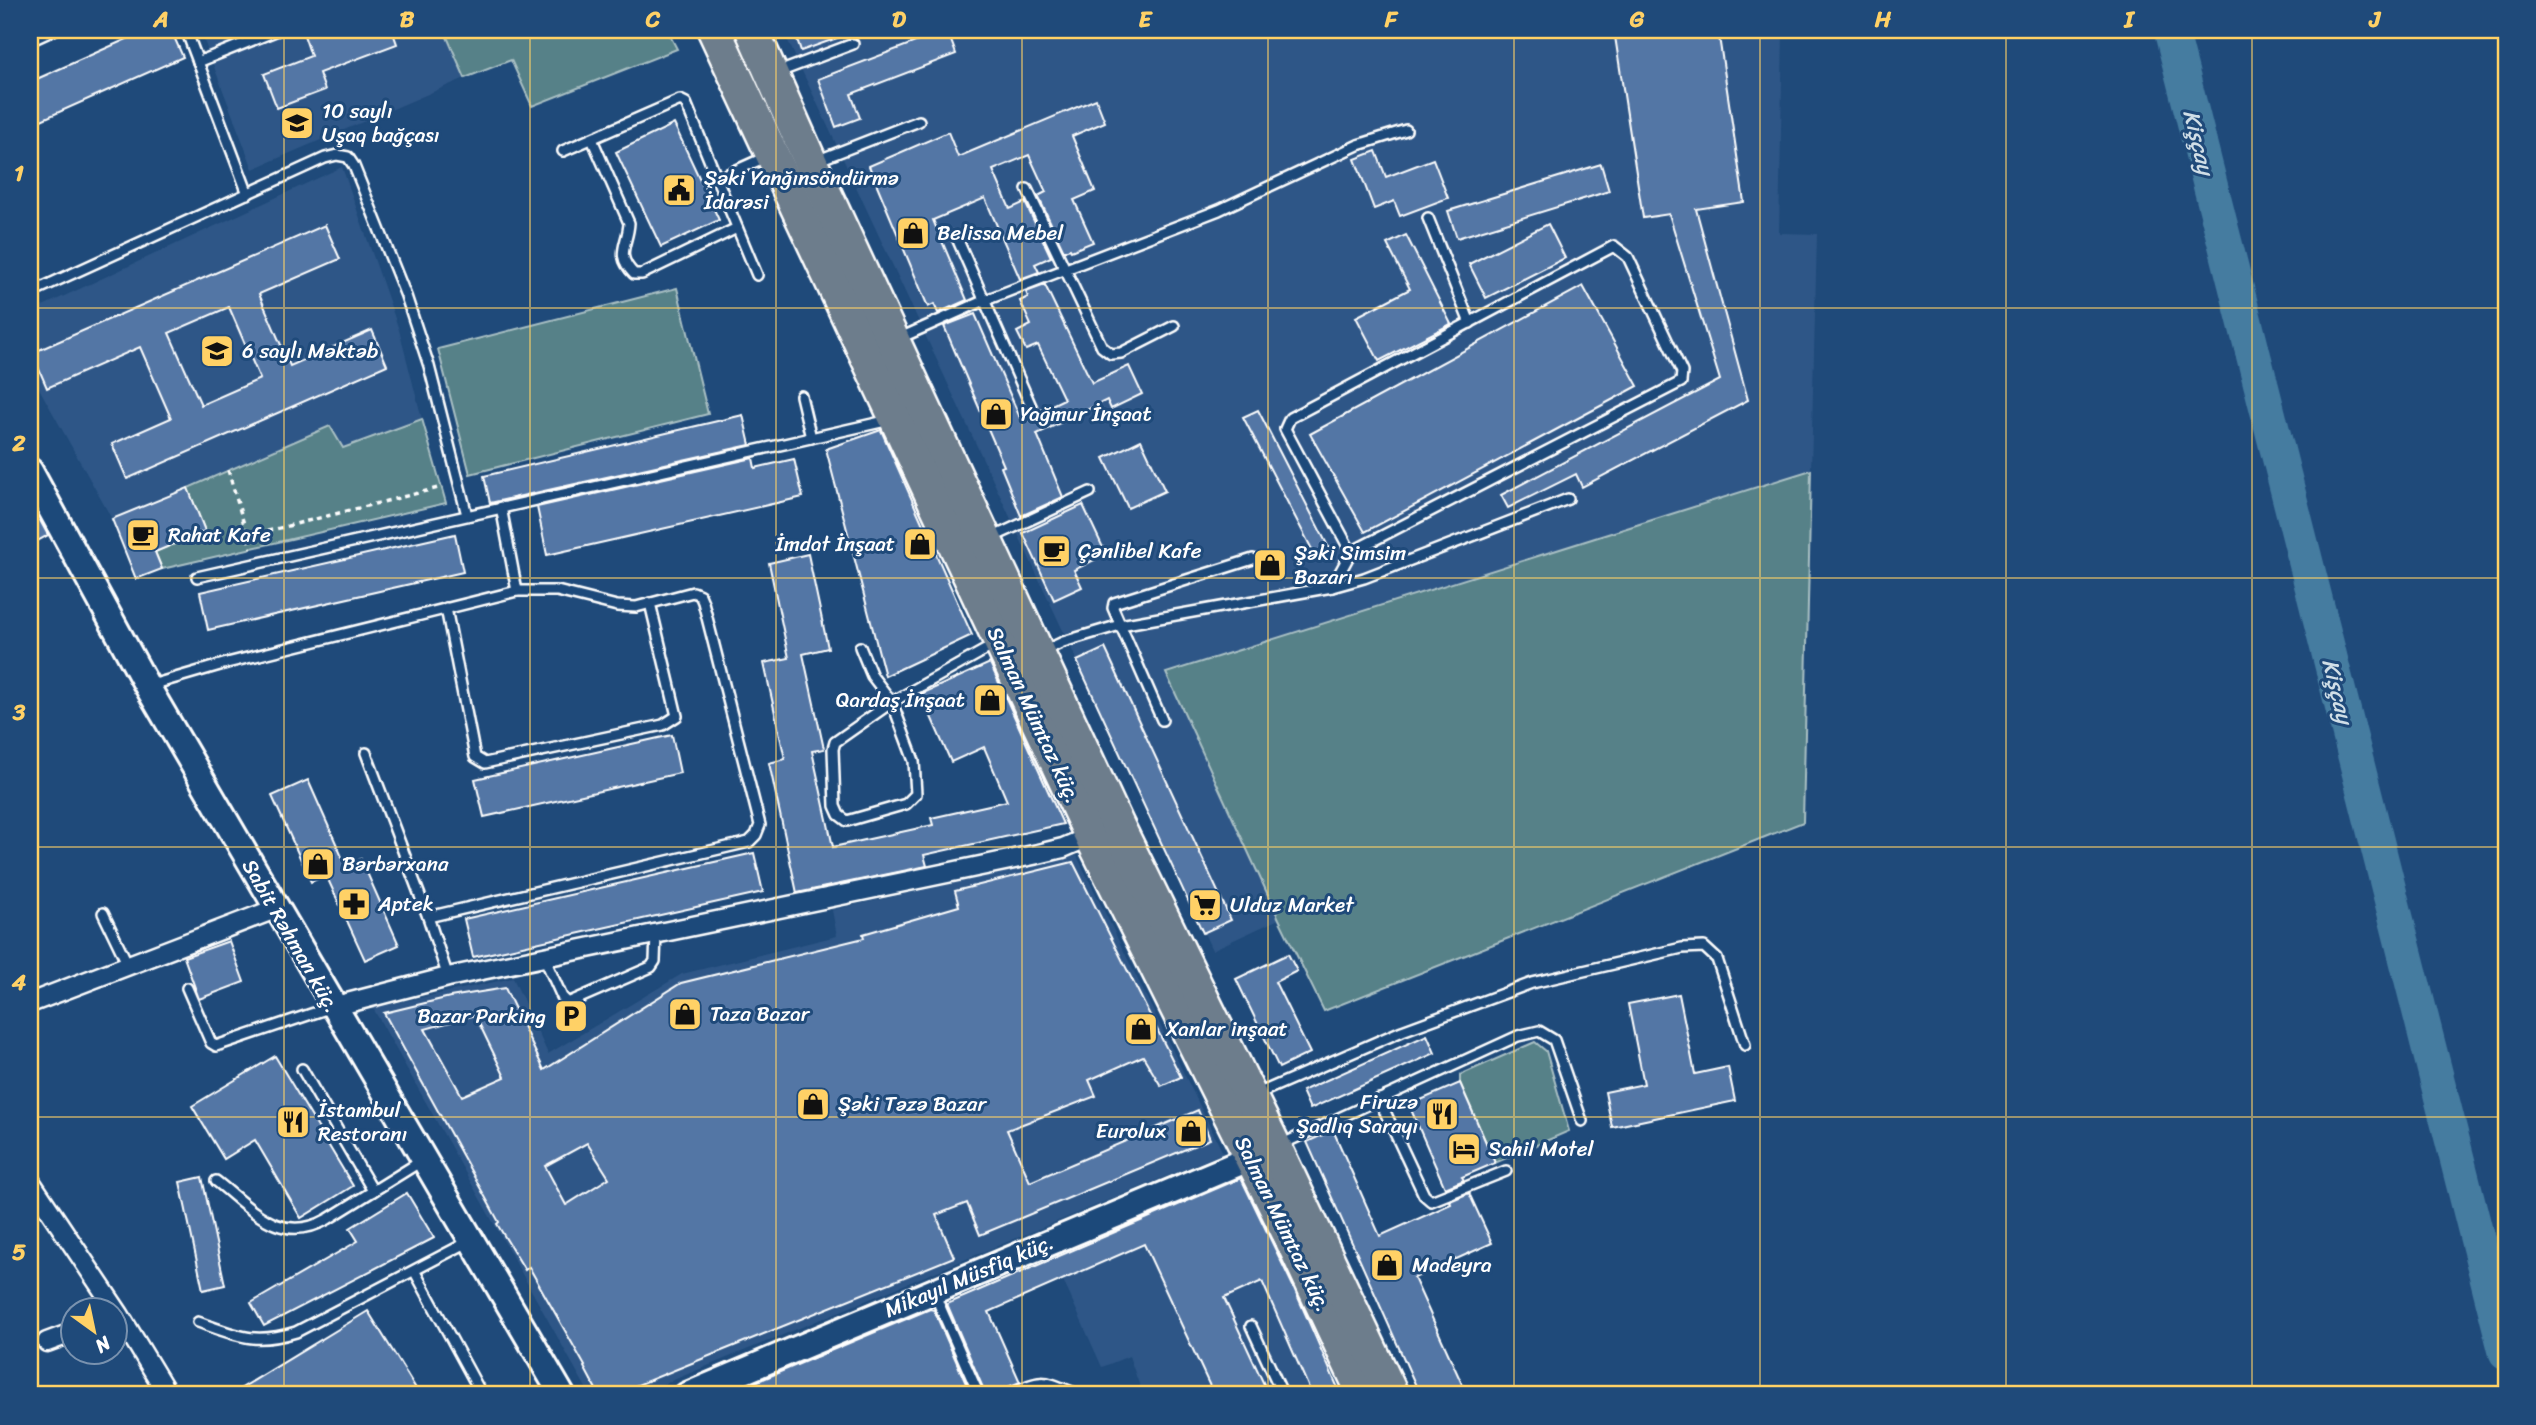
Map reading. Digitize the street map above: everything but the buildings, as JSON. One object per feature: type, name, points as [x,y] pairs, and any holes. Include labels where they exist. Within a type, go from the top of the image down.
[{"type":"highway","name":"Salman Mümtaz küç.","points":[[713,30],[971,582],[1017,653],[1091,836],[1263,1152],[1317,1292],[1364,1395]]},
{"type":"highway","points":[[752,30],[1000,570],[1017,653],[1117,824],[1250,1097],[1263,1152],[1392,1395]]},
{"type":"highway","points":[[770,155],[806,152]]},
{"type":"highway","points":[[971,582],[1000,570]]},
{"type":"main road","name":"Sabit Rəhman küç.","points":[[30,471],[147,686],[275,909],[562,1395]]},
{"type":"main road","name":"Mikayıl Müsfiq küç.","points":[[687,1395],[1263,1152]]},
{"type":"street","points":[[332,1007],[544,957],[1038,854],[1063,848],[1091,836]]},
{"type":"street","points":[[30,1003],[275,909]]},
{"type":"street","points":[[30,1181],[105,1296]]},
{"type":"street","points":[[130,1335],[168,1395]]},
{"type":"street","points":[[47,1342],[60,1337]]},
{"type":"lane","points":[[30,41],[54,30]]},
{"type":"lane","points":[[186,30],[248,194]]},
{"type":"lane","points":[[198,62],[278,30]]},
{"type":"lane","points":[[772,75],[853,44]]},
{"type":"lane","points":[[563,151],[680,100],[686,103],[757,275]]},
{"type":"lane","points":[[806,152],[919,121]]},
{"type":"lane","points":[[894,341],[983,302],[1219,210],[1358,145],[1406,130]]},
{"type":"lane","points":[[592,139],[629,223],[628,236],[622,247],[622,258],[634,274],[642,274],[737,229]]},
{"type":"lane","points":[[30,293],[337,155],[348,157],[406,296],[429,366],[467,515]]},
{"type":"lane","points":[[717,178],[770,155]]},
{"type":"lane","points":[[1027,189],[1102,347],[1111,354],[1121,353],[1174,326]]},
{"type":"lane","points":[[1429,218],[1470,323]]},
{"type":"lane","points":[[956,236],[1035,415]]},
{"type":"lane","points":[[1332,587],[1351,552],[1681,382],[1682,372],[1628,257],[1614,246],[1290,418],[1285,429],[1351,552]]},
{"type":"lane","points":[[801,396],[811,438]]},
{"type":"lane","points":[[197,577],[895,419]]},
{"type":"lane","points":[[987,540],[1090,492]]},
{"type":"lane","points":[[860,647],[872,676],[892,702],[914,761],[916,794],[906,804],[847,821],[838,815],[835,806],[835,742],[892,702],[1017,653],[1120,625],[1332,587],[1364,578],[1568,499]]},
{"type":"lane","points":[[501,507],[517,591]]},
{"type":"lane","points":[[1161,720],[1113,608],[1114,603],[1253,559]]},
{"type":"lane","points":[[147,686],[227,663],[517,591],[557,591],[617,606],[636,607],[693,592],[700,595],[704,602],[760,825],[756,835],[749,842],[428,917]]},
{"type":"lane","points":[[446,608],[475,757],[485,763],[663,725],[677,716],[650,603]]},
{"type":"lane","points":[[366,753],[448,978]]},
{"type":"lane","points":[[103,913],[128,965]]},
{"type":"lane","points":[[544,957],[562,998],[568,1003],[651,967],[655,961],[656,934]]},
{"type":"lane","points":[[1250,1097],[1402,1031],[1532,983],[1682,948],[1704,947],[1717,959],[1745,1045]]},
{"type":"lane","points":[[187,988],[211,1043],[216,1046],[332,1007]]},
{"type":"lane","points":[[1263,1152],[1518,1036],[1539,1031],[1554,1040],[1582,1121]]},
{"type":"lane","points":[[302,1069],[373,1191]]},
{"type":"lane","points":[[1379,1099],[1424,1195],[1431,1200],[1506,1171]]},
{"type":"lane","points":[[216,1181],[272,1224],[294,1229],[314,1227],[424,1159]]},
{"type":"lane","points":[[198,1322],[253,1340],[273,1339],[296,1332],[472,1240]]},
{"type":"lane","points":[[415,1272],[482,1395]]},
{"type":"lane","points":[[933,1292],[979,1395]]},
{"type":"lane","points":[[1251,1326],[1283,1395]]},
{"type":"lane","points":[[1006,1395],[1035,1382],[1044,1381],[1079,1395]]},
{"type":"path","points":[[228,470],[251,548]]},
{"type":"path","points":[[248,536],[442,487]]},
{"type":"shaded area","name":"10 saylı Uşaq bağçası","points":[[200,30],[444,30],[465,78],[253,169]]},
{"type":"shaded area","name":"Şəki Simsim Bazarı","points":[[783,30],[1783,30],[1779,233],[1817,234],[1811,470],[1166,673],[1279,919],[1212,950]]},
{"type":"shaded area","name":"6 saylı Məktəb","points":[[342,167],[399,330],[422,419],[343,448],[329,426],[112,519],[30,372],[30,312]]},
{"type":"shaded area","name":"Şəki Təzə Bazar","points":[[1077,856],[1223,1153],[637,1395],[590,1395],[373,1008],[513,978],[548,1054],[682,974],[837,936],[832,910]]},
{"type":"shaded area","points":[[1229,1206],[1312,1395],[1143,1395],[1129,1356],[1102,1367],[1063,1280]]},
{"type":"green space","points":[[444,30],[667,30],[677,49],[532,106],[511,60],[465,78]]},
{"type":"green space","points":[[677,288],[708,414],[470,474],[438,349]]},
{"type":"green space","points":[[422,419],[446,503],[162,569],[155,552],[205,531],[188,488],[330,426],[343,448]]},
{"type":"green space","points":[[1811,470],[1803,822],[1324,1011],[1166,673]]},
{"type":"green space","points":[[1535,1042],[1546,1051],[1569,1131],[1495,1163],[1460,1083],[1460,1075]]},
{"type":"waterway","name":"Kişçay","points":[[2171,30],[2506,1352]]},
{"type":"place","name":"10 saylı Uşaq bağçası","points":[[297,123]]},
{"type":"place","name":"Şəki Yanğınsöndürmə İdarəsi","points":[[679,190]]},
{"type":"place","name":"Belissa Mebel","points":[[913,233]]},
{"type":"place","name":"6 saylı Məktəb","points":[[217,351]]},
{"type":"place","name":"Yağmur İnşaat","points":[[996,414]]},
{"type":"place","name":"Rahat Kafe","points":[[143,535]]},
{"type":"place","name":"İmdat İnşaat","points":[[920,544]]},
{"type":"place","name":"Çənlibel Kafe","points":[[1054,551]]},
{"type":"place","name":"Şəki Simsim Bazarı","points":[[1270,565]]},
{"type":"place","name":"Qardaş İnşaat","points":[[990,700]]},
{"type":"place","name":"Bərbərxana","points":[[318,864]]},
{"type":"place","name":"Aptek","points":[[354,904]]},
{"type":"place","name":"Ulduz Market","points":[[1205,905]]},
{"type":"place","name":"Taza Bazar","points":[[685,1014]]},
{"type":"place","name":"Bazar Parking","points":[[571,1016]]},
{"type":"place","name":"Xanlar inşaat","points":[[1141,1029]]},
{"type":"place","name":"Şəki Təzə Bazar","points":[[813,1104]]},
{"type":"place","name":"Firuzə Şadlıq Sarayı","points":[[1442,1114]]},
{"type":"place","name":"İstambul Restoranı","points":[[293,1122]]},
{"type":"place","name":"Eurolux","points":[[1191,1131]]},
{"type":"place","name":"Sahil Motel","points":[[1464,1149]]},
{"type":"place","name":"Madeyra","points":[[1387,1265]]}]
